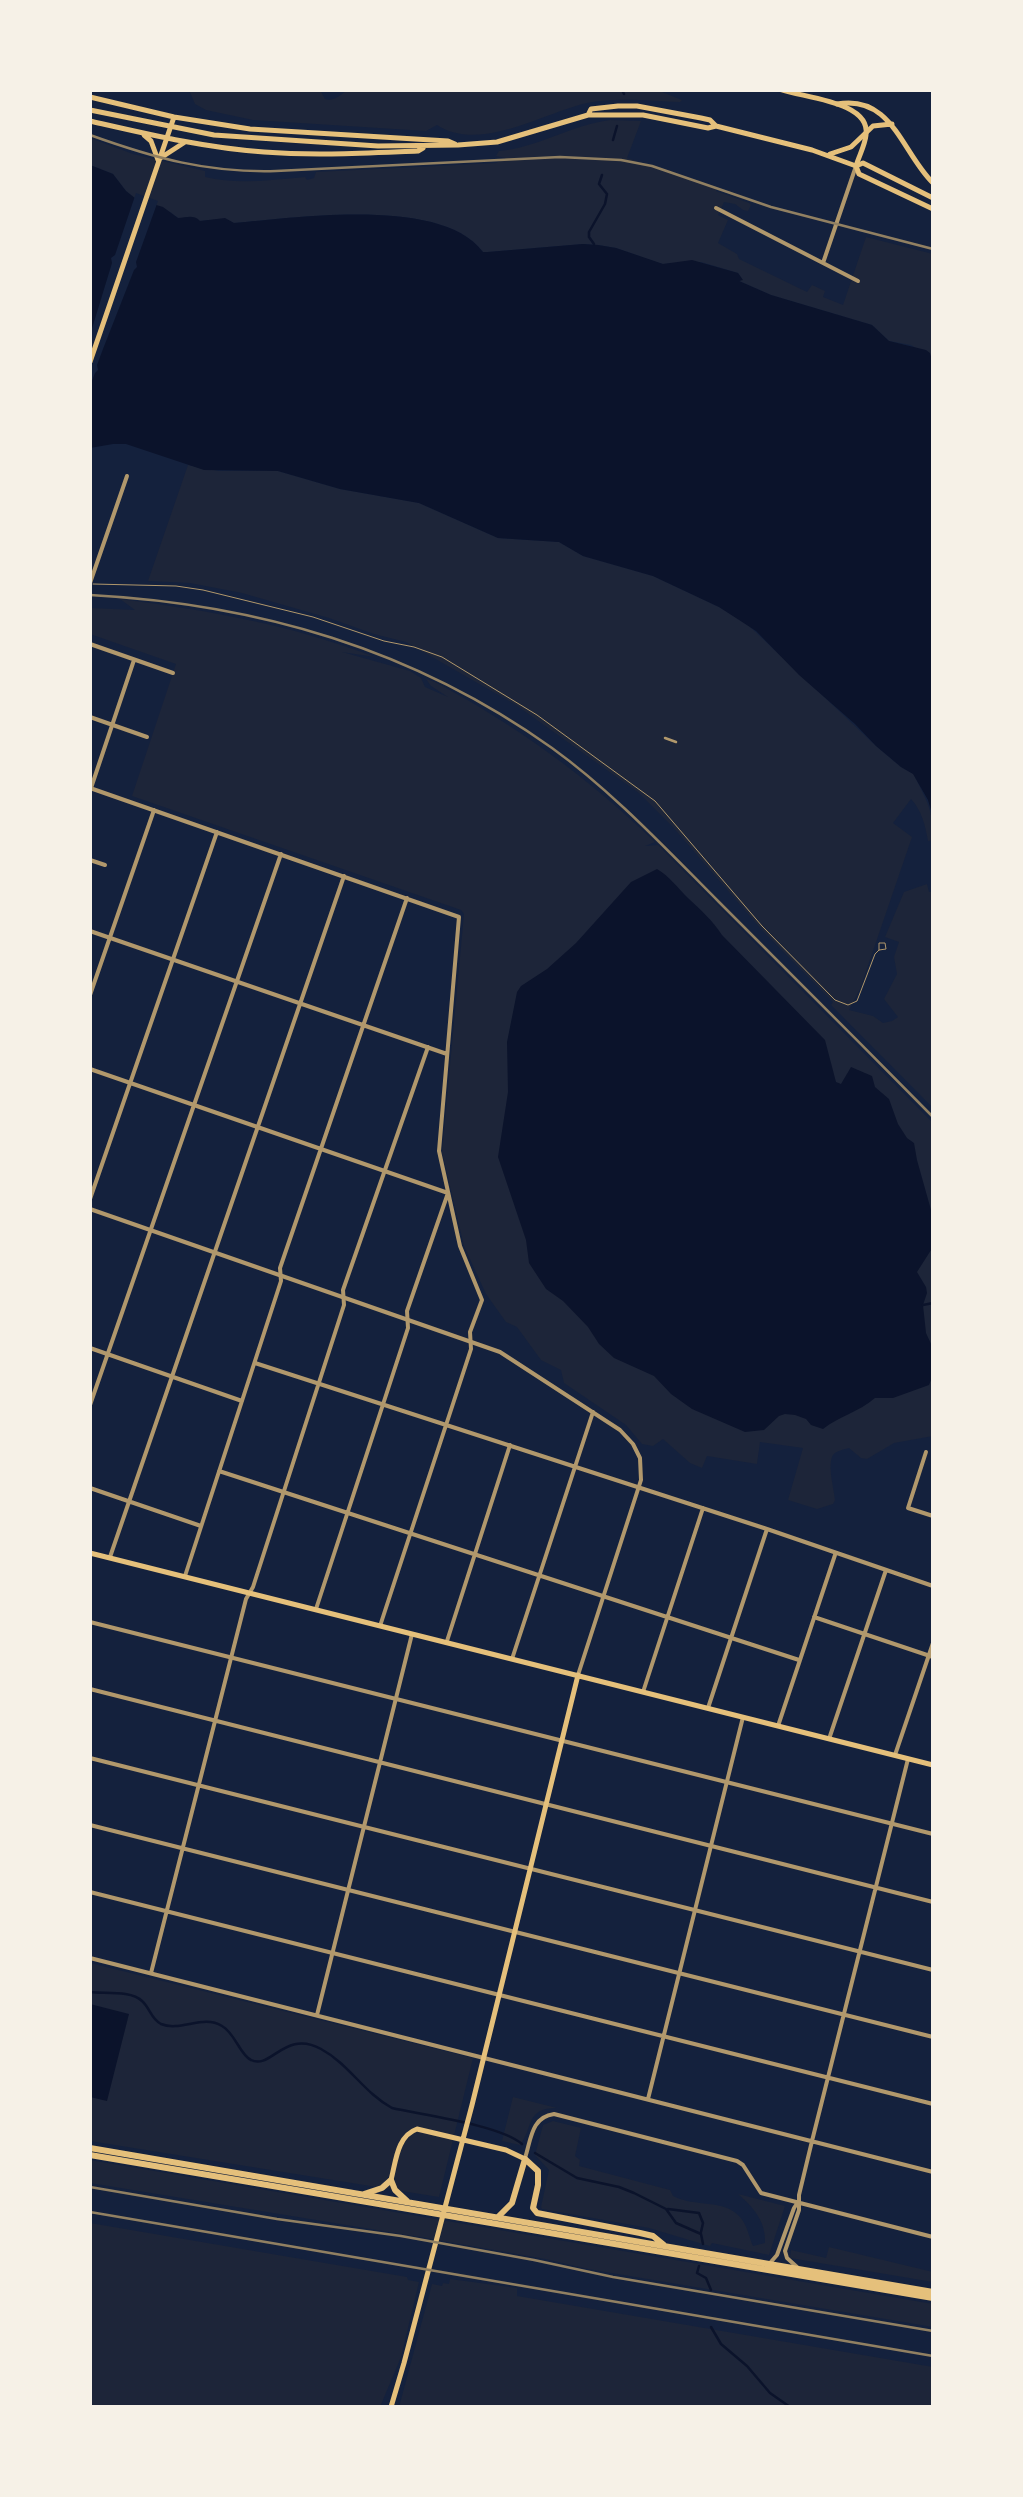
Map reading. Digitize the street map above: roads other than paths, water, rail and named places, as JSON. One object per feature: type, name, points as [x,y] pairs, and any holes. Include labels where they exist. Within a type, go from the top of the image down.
[{"type":"highway","points":[[90,2152],[363,2194],[701,2255],[770,2263],[933,2295]]},
{"type":"highway","points":[[90,2152],[933,2295]]},
{"type":"highway","points":[[498,2217],[512,2203],[525,2159],[539,2175],[533,2208],[537,2214],[640,2232],[665,2246]]},
{"type":"highway","points":[[363,2194],[382,2188],[391,2180],[395,2190],[409,2202]]},
{"type":"main road","points":[[782,90],[856,112],[865,122],[867,132],[856,166],[859,174],[933,209]]},
{"type":"main road","points":[[90,96],[174,118],[250,129],[387,136],[448,141],[458,146]]},
{"type":"main road","points":[[836,104],[848,102],[873,109],[892,124],[910,156],[933,183]]},
{"type":"main road","points":[[588,116],[591,109],[626,106],[710,120],[716,126]]},
{"type":"main road","points":[[638,115],[646,108]]},
{"type":"main road","points":[[90,110],[214,135],[327,144],[425,146],[497,142],[588,116],[638,115],[708,128],[716,126],[856,166],[863,163],[933,198]]},
{"type":"main road","points":[[90,362],[174,118]]},
{"type":"main road","points":[[90,121],[185,142],[286,153],[418,152],[425,146]]},
{"type":"main road","points":[[828,155],[848,149],[873,126],[892,124]]},
{"type":"main road","points":[[142,134],[152,143],[160,160]]},
{"type":"main road","points":[[160,160],[185,142]]},
{"type":"main road","points":[[90,1553],[933,1765]]},
{"type":"main road","points":[[390,2407],[467,2125],[578,1675]]},
{"type":"main road","points":[[391,2180],[402,2141],[410,2130],[420,2129],[506,2150],[525,2159]]},
{"type":"street","points":[[823,263],[856,166]]},
{"type":"street","points":[[716,208],[858,280]]},
{"type":"street","points":[[90,583],[127,476]]},
{"type":"street","points":[[90,644],[173,673]]},
{"type":"street","points":[[134,660],[90,789],[458,916],[438,1151],[460,1246],[482,1298],[470,1332],[471,1348],[380,1626]]},
{"type":"street","points":[[90,717],[147,737]]},
{"type":"street","points":[[665,738],[676,742]]},
{"type":"street","points":[[90,995],[154,810]]},
{"type":"street","points":[[90,1199],[217,832]]},
{"type":"street","points":[[90,1405],[281,854]]},
{"type":"street","points":[[90,860],[105,865]]},
{"type":"street","points":[[110,1558],[344,876]]},
{"type":"street","points":[[186,1577],[281,1281],[280,1268],[408,898]]},
{"type":"street","points":[[90,930],[448,1054]]},
{"type":"street","points":[[152,1974],[250,1592],[344,1305],[343,1290],[428,1047]]},
{"type":"street","points":[[90,1069],[448,1194]]},
{"type":"street","points":[[316,1610],[408,1328],[407,1311],[448,1194]]},
{"type":"street","points":[[90,1209],[471,1341],[520,1362],[620,1430],[633,1444],[642,1467],[578,1675]]},
{"type":"street","points":[[90,1348],[242,1401]]},
{"type":"street","points":[[254,1363],[933,1586]]},
{"type":"street","points":[[512,1659],[593,1412]]},
{"type":"street","points":[[447,1642],[510,1446]]},
{"type":"street","points":[[926,1452],[908,1508],[933,1516]]},
{"type":"street","points":[[219,1471],[799,1660]]},
{"type":"street","points":[[90,1488],[202,1526]]},
{"type":"street","points":[[643,1692],[703,1508]]},
{"type":"street","points":[[708,1708],[767,1529]]},
{"type":"street","points":[[778,1726],[836,1553]]},
{"type":"street","points":[[829,1738],[886,1570]]},
{"type":"street","points":[[814,1617],[931,1656]]},
{"type":"street","points":[[90,1622],[933,1834]]},
{"type":"street","points":[[317,2015],[412,1634]]},
{"type":"street","points":[[895,1755],[933,1642]]},
{"type":"street","points":[[90,1689],[933,1902]]},
{"type":"street","points":[[648,2099],[743,1717]]},
{"type":"street","points":[[90,1758],[933,1970]]},
{"type":"street","points":[[798,2268],[785,2255],[908,1758]]},
{"type":"street","points":[[90,1825],[933,2037]]},
{"type":"street","points":[[90,1892],[933,2104]]},
{"type":"street","points":[[90,1958],[933,2172]]},
{"type":"street","points":[[525,2159],[537,2122],[542,2116],[554,2114],[737,2161],[761,2193],[933,2237]]},
{"type":"street","points":[[770,2263],[777,2255],[798,2202]]},
{"type":"lane","points":[[90,583],[203,590],[313,617],[433,653],[537,715],[655,801],[762,926],[835,1000],[848,1005],[857,1001],[879,950]]},
{"type":"waterway","points":[[622,90],[624,94]]},
{"type":"waterway","points":[[613,140],[617,126]]},
{"type":"waterway","points":[[594,244],[589,232],[607,194],[599,184],[602,175]]},
{"type":"waterway","points":[[923,1305],[933,1303]]},
{"type":"waterway","points":[[90,1992],[137,1998],[158,2022],[169,2026],[215,2023],[227,2029],[244,2054],[258,2062],[288,2046],[308,2044],[331,2055],[392,2108],[479,2126],[522,2144]]},
{"type":"waterway","points":[[535,2153],[577,2178],[619,2187],[666,2209],[676,2223],[701,2234],[703,2244]]},
{"type":"waterway","points":[[668,2209],[699,2213],[701,2232]]},
{"type":"waterway","points":[[699,2266],[697,2273],[706,2278],[711,2290]]},
{"type":"waterway","points":[[711,2327],[721,2344],[770,2393],[790,2407]]},
{"type":"tram line","points":[[90,2187],[401,2236],[613,2277],[933,2331]]},
{"type":"railway","points":[[90,135],[181,162],[251,171],[560,157],[621,160],[652,166],[771,207],[933,249]]},
{"type":"railway","points":[[90,595],[214,609],[332,638],[389,658],[499,713],[574,765],[659,841],[933,1117]]},
{"type":"railway","points":[[90,2212],[933,2356]]}]
